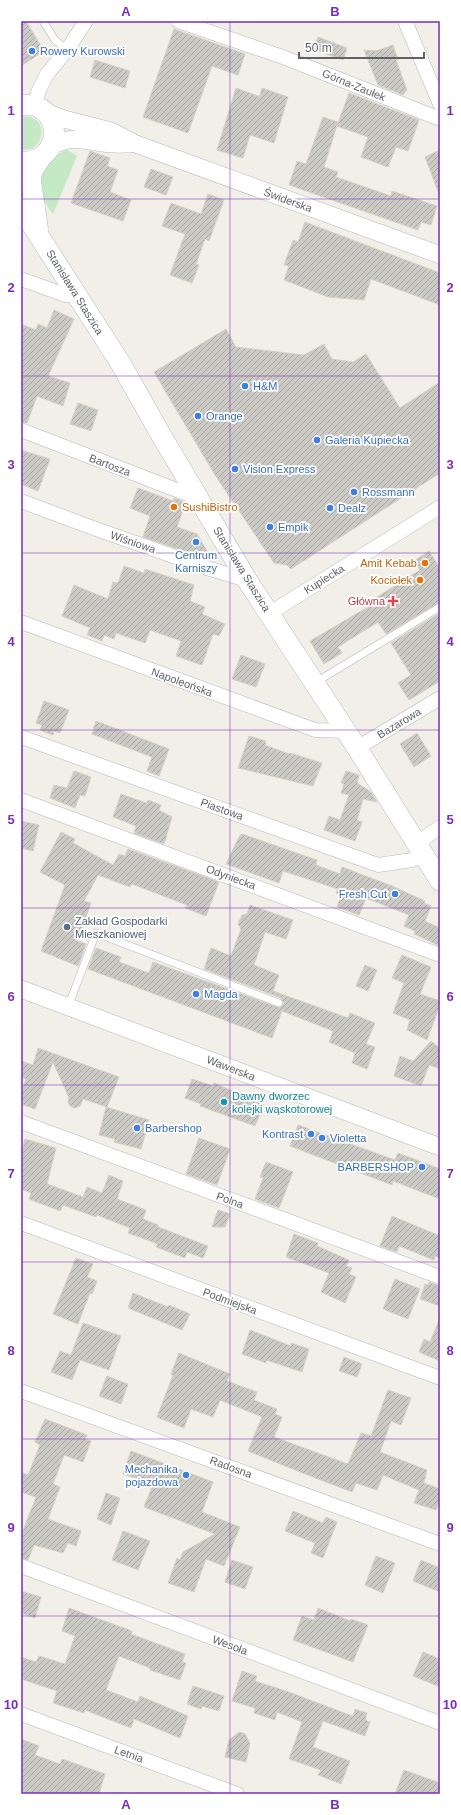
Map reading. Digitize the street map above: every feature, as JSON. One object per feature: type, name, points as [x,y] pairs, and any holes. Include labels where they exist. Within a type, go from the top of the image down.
[{"type":"main road","points":[[33,107],[54,127],[54,136],[38,155]]},
{"type":"main road","name":"Stanisława Staszica","points":[[38,155],[30,182],[38,233]]},
{"type":"main road","name":"Stanisława Staszica","points":[[21,208],[122,364],[161,435],[247,580],[346,730],[440,881]]},
{"type":"street","points":[[33,107],[39,90],[48,74],[67,50],[86,21]]},
{"type":"street","name":"Górna-Zaułek","points":[[178,21],[283,57],[440,118]]},
{"type":"street","points":[[405,21],[440,104]]},
{"type":"street","name":"Świderska","points":[[33,107],[64,118],[111,131],[136,144],[440,255]]},
{"type":"street","name":"Świderska","points":[[38,155],[65,140],[87,139],[102,143],[136,144]]},
{"type":"street","points":[[21,279],[65,295],[76,295]]},
{"type":"street","name":"Bartosza","points":[[21,430],[200,499]]},
{"type":"street","name":"Wiśniowa","points":[[21,501],[111,535],[247,580]]},
{"type":"street","name":"Kupiecka","points":[[270,613],[440,506]]},
{"type":"street","name":"Napoleońska","points":[[21,622],[314,730],[346,730]]},
{"type":"street","name":"Bazarowa","points":[[357,748],[440,698]]},
{"type":"street","name":"Piastowa","points":[[21,737],[378,865],[412,860],[440,827]]},
{"type":"street","name":"Odyniecka","points":[[21,800],[440,954]]},
{"type":"street","name":"Wawerska","points":[[21,989],[440,1147]]},
{"type":"street","name":"Polna","points":[[21,1122],[440,1277]]},
{"type":"street","name":"Podmiejska","points":[[21,1223],[440,1378]]},
{"type":"street","name":"Radosna","points":[[21,1391],[440,1544]]},
{"type":"street","name":"Wesoła","points":[[21,1566],[440,1723]]},
{"type":"street","name":"Letnia","points":[[21,1714],[237,1794]]},
{"type":"lane","points":[[43,21],[55,40],[67,50]]},
{"type":"lane","points":[[314,683],[440,606]]},
{"type":"lane","points":[[68,1007],[96,933],[279,1003]]},
{"type":"green space","points":[[21,117],[34,119],[41,127],[42,133],[40,138],[32,149],[21,150]]},
{"type":"green space","points":[[66,149],[77,156],[53,214],[36,189],[42,167]]},
{"type":"building","points":[[21,21],[26,21],[44,51],[21,66]]},
{"type":"building","points":[[174,29],[245,54],[238,75],[212,66],[188,133],[143,117]]},
{"type":"building","points":[[318,37],[347,48],[343,60],[313,49]]},
{"type":"building","points":[[393,45],[398,60],[396,60],[407,90],[403,95],[378,85],[364,50],[376,51]]},
{"type":"building","points":[[95,60],[130,71],[125,88],[90,77]]},
{"type":"building","points":[[236,88],[260,96],[262,88],[288,97],[274,143],[250,135],[243,158],[217,150]]},
{"type":"building","points":[[349,93],[419,120],[408,151],[396,147],[388,167],[361,157],[368,137],[337,126]]},
{"type":"building","points":[[323,117],[338,122],[324,167],[338,172],[336,177],[391,196],[392,191],[437,206],[431,225],[421,222],[418,230],[289,185],[297,161],[306,164]]},
{"type":"building","points":[[440,150],[440,194],[439,194],[425,157]]},
{"type":"building","points":[[90,151],[110,158],[107,166],[118,170],[110,192],[131,200],[123,221],[71,203]]},
{"type":"building","points":[[151,169],[173,177],[166,195],[144,187]]},
{"type":"building","points":[[208,194],[224,200],[209,241],[205,239],[196,264],[199,265],[192,283],[170,275],[185,234],[162,226],[171,203],[201,214]]},
{"type":"building","points":[[305,222],[440,273],[440,305],[371,279],[364,300],[328,297],[284,280],[289,266],[284,265],[293,240],[298,242]]},
{"type":"building","points":[[54,310],[74,319],[48,376],[70,383],[63,406],[37,396],[27,423],[21,422],[21,324],[36,330],[38,324],[47,328]]},
{"type":"building","name":"Galeria Kupiecka","points":[[226,329],[236,347],[304,355],[324,344],[332,359],[353,362],[366,354],[400,408],[440,382],[440,473],[291,569],[287,565],[274,563],[215,475],[154,372]]},
{"type":"building","points":[[78,403],[98,410],[91,431],[70,424]]},
{"type":"building","points":[[21,450],[50,459],[38,491],[21,484]]},
{"type":"building","points":[[138,488],[173,501],[174,498],[182,501],[183,510],[177,527],[197,534],[213,561],[143,537],[150,516],[130,508]]},
{"type":"building","points":[[429,551],[440,568],[440,602],[386,634],[378,622],[338,647],[342,653],[324,664],[310,641],[368,607],[366,604],[420,570],[414,561]]},
{"type":"building","points":[[124,566],[144,573],[145,569],[194,585],[190,601],[205,607],[202,614],[225,624],[219,636],[213,634],[202,665],[176,656],[181,641],[150,630],[145,643],[116,633],[114,639],[104,635],[102,641],[87,635],[90,628],[62,616],[74,585],[108,599],[113,582],[118,583]]},
{"type":"building","points":[[440,613],[440,681],[409,700],[398,683],[411,675],[391,643]]},
{"type":"building","points":[[241,655],[265,664],[256,687],[232,679]]},
{"type":"building","points":[[44,701],[69,710],[60,733],[54,731],[53,735],[40,730],[42,725],[36,723]]},
{"type":"building","points":[[96,721],[169,749],[159,776],[147,771],[152,757],[92,734]]},
{"type":"building","points":[[417,733],[431,756],[414,767],[400,744]]},
{"type":"building","points":[[249,736],[266,741],[265,745],[289,754],[290,753],[322,763],[313,786],[238,768]]},
{"type":"building","points":[[74,771],[91,777],[85,796],[80,795],[75,808],[50,798],[54,785],[67,788]]},
{"type":"building","points":[[346,771],[359,775],[357,783],[371,792],[377,802],[363,799],[357,820],[362,822],[355,841],[324,830],[329,816],[340,820],[349,795],[341,793],[344,784],[341,783]]},
{"type":"building","points":[[121,794],[146,803],[148,800],[161,805],[159,810],[172,817],[164,844],[134,833],[136,826],[113,817]]},
{"type":"building","points":[[21,821],[39,825],[33,851],[21,848]]},
{"type":"building","points":[[61,832],[75,839],[73,843],[113,865],[119,854],[125,856],[128,849],[219,882],[206,916],[185,908],[187,905],[132,884],[130,887],[98,875],[84,901],[91,903],[77,941],[86,944],[78,966],[41,951],[65,885],[40,872]]},
{"type":"building","points":[[242,834],[317,860],[316,865],[340,874],[342,867],[392,886],[425,901],[424,903],[431,906],[425,921],[440,928],[440,946],[414,934],[415,931],[404,926],[409,915],[366,898],[359,915],[337,907],[341,895],[336,893],[338,889],[283,871],[279,883],[226,864],[240,835]]},
{"type":"building","points":[[250,905],[293,920],[286,939],[265,932],[254,965],[279,975],[273,991],[348,1018],[350,1013],[375,1023],[366,1044],[375,1047],[367,1069],[352,1063],[355,1053],[329,1042],[333,1031],[282,1011],[272,1038],[88,969],[96,948],[121,957],[119,962],[149,973],[153,962],[280,1008],[284,1003],[281,998],[204,969],[211,948],[231,956],[241,929],[238,924],[242,915],[247,914]]},
{"type":"building","points":[[402,955],[431,967],[420,994],[440,1001],[440,1005],[427,1040],[407,1030],[410,1020],[393,1013],[404,983],[392,978]]},
{"type":"building","points":[[365,965],[377,970],[368,991],[356,986]]},
{"type":"building","points":[[431,1041],[440,1048],[440,1069],[429,1065],[421,1086],[394,1076],[400,1056],[413,1061]]},
{"type":"building","points":[[38,1048],[119,1077],[107,1107],[83,1099],[80,1106],[74,1108],[70,1106],[68,1102],[69,1098],[53,1062],[35,1109],[21,1104],[21,1093],[26,1079],[21,1077],[21,1061],[33,1065]]},
{"type":"building","name":"Dawny dworzec kolejki wąskotorowej","points":[[192,1079],[213,1086],[214,1083],[264,1105],[255,1126],[200,1106],[201,1104],[185,1098]]},
{"type":"building","points":[[106,1107],[149,1120],[141,1149],[114,1142],[115,1139],[99,1135]]},
{"type":"building","points":[[298,1125],[395,1160],[398,1153],[440,1169],[440,1199],[393,1181],[392,1185],[290,1146]]},
{"type":"building","points":[[199,1138],[230,1149],[217,1185],[186,1174]]},
{"type":"building","points":[[25,1139],[56,1148],[47,1184],[83,1197],[87,1187],[102,1193],[109,1175],[123,1181],[117,1199],[146,1210],[143,1219],[158,1225],[158,1227],[208,1246],[203,1258],[187,1252],[185,1258],[156,1247],[158,1244],[128,1233],[130,1228],[97,1215],[96,1217],[63,1205],[60,1211],[29,1199],[31,1193],[21,1189],[21,1155]]},
{"type":"building","points":[[266,1162],[293,1172],[279,1208],[255,1199],[263,1178],[260,1177]]},
{"type":"building","points":[[218,1210],[230,1214],[225,1227],[212,1227]]},
{"type":"building","points":[[392,1216],[440,1236],[440,1258],[435,1256],[434,1260],[399,1246],[397,1252],[380,1246]]},
{"type":"building","points":[[294,1234],[318,1243],[317,1246],[349,1260],[346,1266],[352,1268],[349,1274],[356,1277],[345,1303],[321,1292],[329,1273],[286,1257]]},
{"type":"building","points":[[76,1258],[93,1264],[87,1277],[97,1281],[92,1294],[90,1293],[78,1324],[53,1314]]},
{"type":"building","points":[[395,1279],[420,1289],[408,1319],[383,1309]]},
{"type":"building","points":[[429,1282],[440,1286],[440,1306],[420,1299],[425,1284],[428,1285]]},
{"type":"building","points":[[133,1293],[190,1314],[182,1330],[128,1308]]},
{"type":"building","points":[[440,1318],[440,1361],[419,1352],[424,1339],[430,1342]]},
{"type":"building","points":[[83,1323],[121,1336],[109,1370],[80,1360],[72,1380],[51,1372],[60,1351],[71,1355]]},
{"type":"building","points":[[250,1330],[291,1346],[291,1343],[309,1349],[302,1372],[266,1360],[266,1363],[242,1354]]},
{"type":"building","points":[[179,1353],[230,1374],[227,1381],[257,1392],[254,1400],[277,1409],[275,1414],[282,1417],[274,1437],[348,1464],[361,1433],[371,1436],[388,1390],[411,1398],[401,1425],[391,1421],[380,1452],[427,1470],[424,1483],[440,1489],[440,1499],[436,1510],[414,1503],[419,1490],[383,1475],[377,1490],[356,1483],[352,1492],[248,1451],[262,1417],[220,1400],[213,1417],[191,1409],[184,1428],[157,1417],[173,1375],[171,1374]]},
{"type":"building","points":[[344,1357],[362,1364],[357,1377],[339,1371]]},
{"type":"building","points":[[107,1376],[128,1384],[121,1404],[99,1396]]},
{"type":"building","points":[[45,1419],[87,1435],[85,1439],[91,1441],[83,1462],[64,1455],[53,1484],[60,1487],[48,1519],[81,1531],[76,1546],[68,1543],[63,1553],[34,1545],[28,1560],[21,1558],[21,1536],[36,1497],[21,1492],[21,1472],[28,1475],[40,1445],[35,1442]]},
{"type":"building","points":[[131,1451],[213,1482],[202,1512],[240,1527],[224,1566],[206,1559],[194,1592],[168,1583],[177,1558],[180,1560],[183,1552],[215,1534],[144,1507],[153,1484],[123,1474]]},
{"type":"building","points":[[106,1493],[120,1498],[111,1525],[97,1519]]},
{"type":"building","points":[[293,1511],[323,1523],[326,1517],[337,1522],[323,1558],[311,1553],[315,1543],[285,1531]]},
{"type":"building","points":[[123,1531],[150,1541],[138,1570],[112,1560]]},
{"type":"building","points":[[376,1556],[395,1563],[383,1593],[365,1585]]},
{"type":"building","points":[[232,1560],[253,1567],[245,1589],[225,1582]]},
{"type":"building","points":[[421,1560],[440,1568],[440,1592],[413,1581]]},
{"type":"building","points":[[21,1591],[41,1597],[35,1618],[21,1613]]},
{"type":"building","points":[[69,1608],[132,1631],[131,1634],[185,1654],[182,1662],[186,1663],[180,1680],[150,1670],[150,1668],[119,1656],[106,1690],[138,1702],[140,1696],[188,1716],[180,1738],[134,1719],[131,1728],[85,1710],[84,1713],[53,1703],[57,1691],[21,1679],[21,1657],[36,1662],[39,1656],[65,1664],[75,1636],[62,1631]]},
{"type":"building","points":[[318,1608],[350,1621],[351,1619],[368,1625],[353,1662],[293,1640],[302,1616],[314,1620]]},
{"type":"building","points":[[423,1652],[440,1659],[440,1687],[413,1676]]},
{"type":"building","points":[[242,1671],[257,1676],[255,1681],[347,1714],[353,1716],[355,1709],[367,1713],[365,1720],[370,1722],[365,1736],[323,1721],[313,1747],[350,1761],[341,1784],[318,1775],[321,1770],[289,1759],[302,1722],[277,1712],[275,1720],[254,1713],[255,1708],[232,1701]]},
{"type":"building","points":[[193,1686],[224,1696],[219,1711],[202,1706],[201,1709],[187,1704]]},
{"type":"building","points":[[239,1732],[245,1734],[250,1743],[246,1762],[225,1757],[229,1740]]},
{"type":"building","points":[[21,1739],[39,1746],[35,1755],[60,1764],[62,1759],[105,1774],[99,1794],[21,1794]]},
{"type":"building","points":[[404,1770],[440,1783],[440,1794],[395,1794]]},
{"type":"place","name":"Rowery Kurowski","points":[[32,51]]},
{"type":"place","name":"H&M","points":[[245,386]]},
{"type":"place","name":"Orange","points":[[198,416]]},
{"type":"place","name":"Galeria Kupiecka","points":[[317,440]]},
{"type":"place","name":"Vision Express","points":[[235,469]]},
{"type":"place","name":"Rossmann","points":[[354,492]]},
{"type":"place","name":"SushiBistro","points":[[174,507]]},
{"type":"place","name":"Dealz","points":[[330,508]]},
{"type":"place","name":"Empik","points":[[270,527]]},
{"type":"place","name":"Centrum Karniszy","points":[[196,542]]},
{"type":"place","name":"Amit Kebab","points":[[425,563]]},
{"type":"place","name":"Kociołek","points":[[420,580]]},
{"type":"place","name":"Główna","points":[[393,601]]},
{"type":"place","name":"Fresh Cut","points":[[395,894]]},
{"type":"place","name":"Zakład Gospodarki Mieszkaniowej","points":[[67,927]]},
{"type":"place","name":"Magda","points":[[196,994]]},
{"type":"place","name":"Dawny dworzec kolejki wąskotorowej","points":[[224,1102]]},
{"type":"place","name":"Barbershop","points":[[137,1128]]},
{"type":"place","name":"Kontrast","points":[[311,1134]]},
{"type":"place","name":"Violetta","points":[[322,1138]]},
{"type":"place","name":"BARBERSHOP","points":[[422,1167]]},
{"type":"place","name":"Mechanika pojazdowa","points":[[186,1475]]}]
